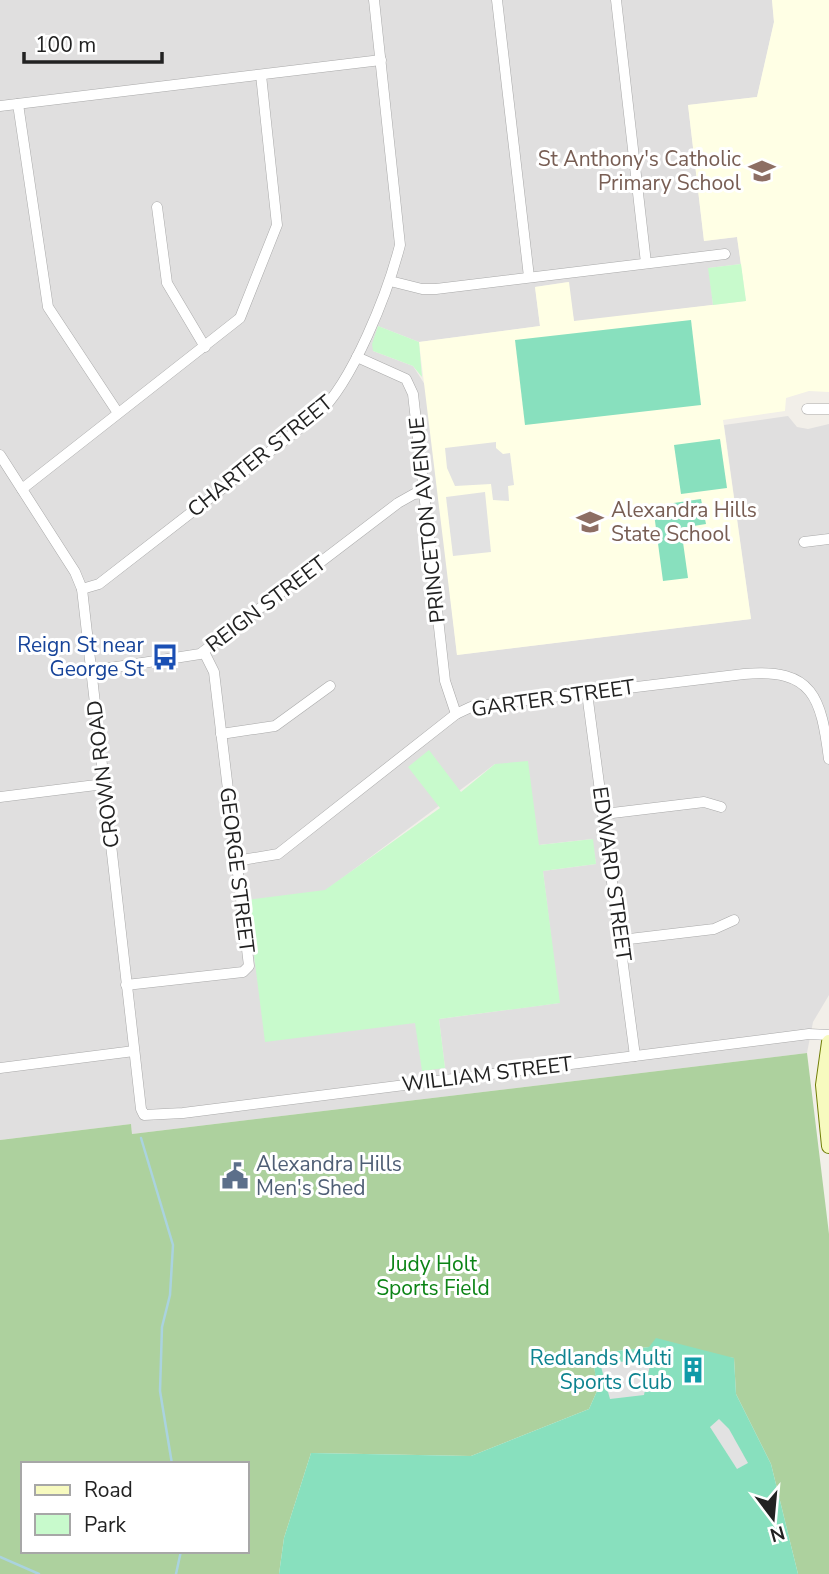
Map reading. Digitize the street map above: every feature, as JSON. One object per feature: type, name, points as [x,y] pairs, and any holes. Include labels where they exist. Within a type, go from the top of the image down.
[{"type":"street","name":"CHARTER STREET","points":[[82,589],[99,584],[317,415],[333,400],[357,357],[390,281],[401,231],[374,0]]},
{"type":"street","points":[[497,0],[529,277]]},
{"type":"street","points":[[616,0],[646,263]]},
{"type":"street","points":[[0,106],[381,60]]},
{"type":"street","points":[[22,489],[240,318],[278,225],[261,75]]},
{"type":"street","points":[[18,104],[48,307],[118,413]]},
{"type":"street","points":[[157,207],[167,283],[205,346]]},
{"type":"street","points":[[390,281],[422,289],[725,254]]},
{"type":"street","name":"PRINCETON AVENUE","points":[[357,357],[394,373],[410,386],[445,681],[456,714]]},
{"type":"street","points":[[807,409],[829,409]]},
{"type":"street","name":"CROWN ROAD","points":[[0,455],[75,572],[82,589],[134,1051],[141,1109],[145,1115]]},
{"type":"street","name":"REIGN STREET","points":[[91,671],[187,659],[204,652],[398,503],[414,494],[424,493]]},
{"type":"street","points":[[804,542],[829,539]]},
{"type":"street","name":"GEORGE STREET","points":[[127,985],[243,972],[249,965],[213,667],[204,652]]},
{"type":"street","name":"GARTER STREET","points":[[236,861],[278,854],[456,714],[471,707],[777,672],[798,681],[825,706]]},
{"type":"street","points":[[221,734],[275,726],[330,686]]},
{"type":"street","name":"EDWARD STREET","points":[[587,693],[635,1056]]},
{"type":"street","points":[[825,706],[829,759]]},
{"type":"street","points":[[0,797],[104,783]]},
{"type":"street","points":[[604,814],[704,802],[721,807]]},
{"type":"street","points":[[621,940],[714,929],[734,920]]},
{"type":"street","name":"WILLIAM STREET","points":[[145,1115],[183,1113],[809,1034],[829,1035]]},
{"type":"street","points":[[829,1042],[823,1085],[829,1146]]},
{"type":"street","points":[[0,1068],[134,1051]]},
{"type":"shaded area","points":[[0,0],[772,0],[774,22],[757,97],[688,105],[704,241],[737,237],[741,264],[709,268],[713,305],[574,322],[568,282],[535,287],[540,326],[419,342],[378,326],[373,351],[413,366],[427,388],[457,655],[751,619],[724,425],[788,416],[797,427],[808,429],[829,424],[829,995],[813,1022],[807,1053],[132,1134],[131,1124],[0,1140]],"holes":[[[495,764],[539,845],[592,839],[596,864],[543,871],[559,1003],[439,1019],[445,1068],[416,1023],[248,901],[325,891]]]},
{"type":"shaded area","name":"Alexandra Hills State School","points":[[772,0],[829,0],[829,392],[809,391],[786,398],[785,411],[723,420],[751,619],[457,655],[419,342],[540,326],[535,287],[569,282],[574,321],[746,301],[737,237],[704,241],[688,105],[757,97],[774,22]]},
{"type":"shaded area","points":[[496,442],[496,448],[503,454],[510,453],[514,485],[508,486],[509,501],[493,500],[491,484],[455,486],[447,468],[445,448]]},
{"type":"shaded area","points":[[485,492],[491,552],[453,556],[446,497]]},
{"type":"shaded area","points":[[651,1360],[644,1395],[610,1399],[600,1363]]},
{"type":"shaded area","points":[[719,1419],[729,1429],[748,1463],[737,1469],[710,1427]]},
{"type":"green space","points":[[741,264],[746,301],[713,305],[708,268]]},
{"type":"green space","points":[[691,320],[701,405],[525,425],[515,340]]},
{"type":"green space","points":[[378,326],[419,342],[422,377],[413,366],[373,351],[372,344]]},
{"type":"green space","points":[[720,439],[727,488],[681,494],[674,445]]},
{"type":"green space","points":[[701,499],[706,524],[681,528],[688,578],[663,581],[653,506]]},
{"type":"green space","points":[[429,750],[461,792],[495,764],[528,761],[539,845],[593,839],[596,864],[543,871],[560,1003],[439,1019],[445,1068],[422,1071],[415,1023],[265,1042],[247,900],[325,890],[440,808],[408,767]]},
{"type":"green space","name":"Judy Holt Sports Field","points":[[807,1053],[829,1234],[829,1574],[798,1574],[771,1464],[736,1394],[734,1358],[649,1347],[593,1354],[597,1391],[589,1409],[471,1456],[311,1453],[284,1538],[279,1574],[0,1574],[0,1140],[131,1124],[132,1134]]},
{"type":"green space","points":[[656,1338],[734,1358],[736,1394],[771,1464],[798,1574],[279,1574],[284,1538],[311,1453],[471,1456],[589,1409],[597,1391],[593,1354],[649,1347]]},
{"type":"waterway","points":[[141,1138],[173,1245],[170,1295],[162,1327],[160,1391],[172,1462]]},
{"type":"waterway","points":[[176,1574],[181,1553]]},
{"type":"waterway","points":[[0,1557],[39,1574]]},
{"type":"place","name":"St Anthony's Catholic Primary School","points":[[762,171]]},
{"type":"place","name":"Alexandra Hills State School","points":[[590,522]]},
{"type":"place","name":"Reign St near George St","points":[[165,657]]},
{"type":"place","name":"Alexandra Hills Men's Shed","points":[[235,1176]]},
{"type":"place","name":"Redlands Multi Sports Club","points":[[693,1370]]}]
